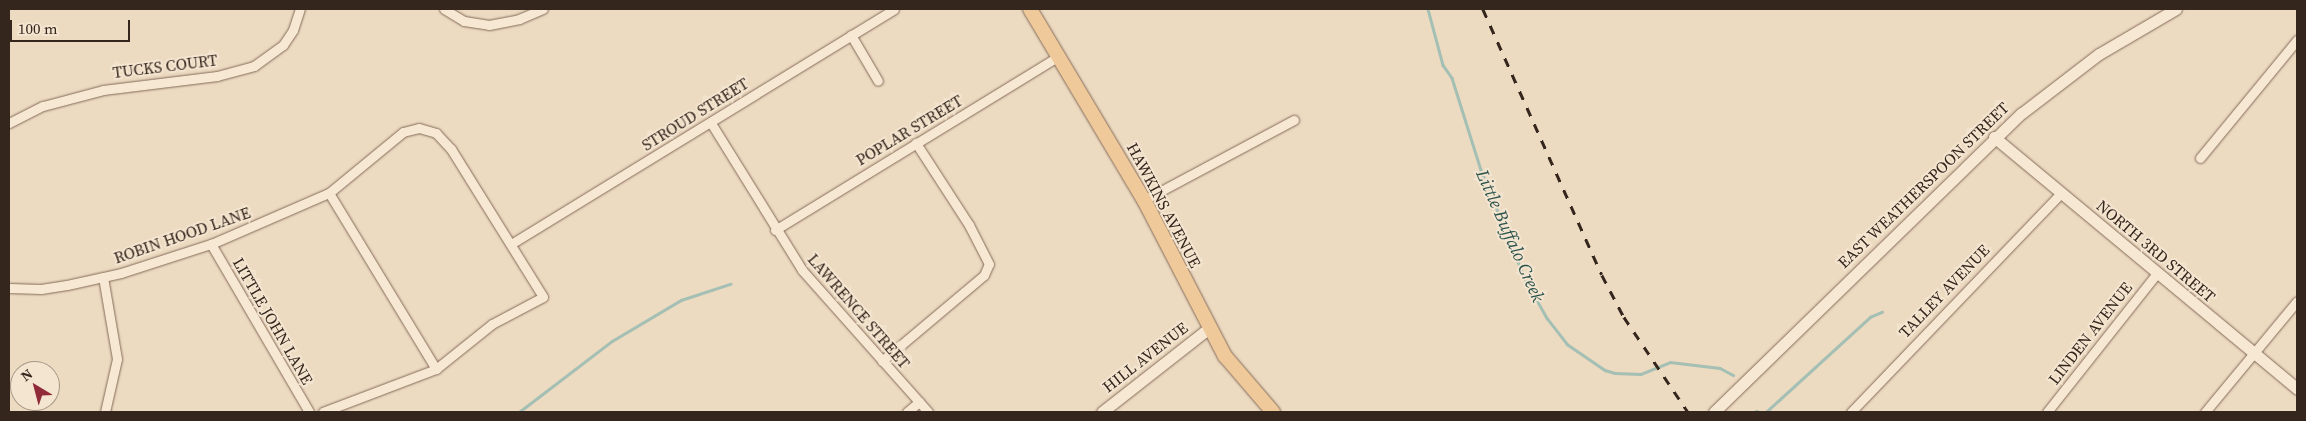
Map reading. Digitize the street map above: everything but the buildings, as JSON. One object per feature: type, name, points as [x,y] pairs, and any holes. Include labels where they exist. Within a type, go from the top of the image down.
[{"type":"main road","name":"HAWKINS AVENUE","points":[[1030,9],[1144,200],[1208,328],[1246,383],[1273,412]]},
{"type":"street","name":"TUCKS COURT","points":[[9,122],[43,106],[103,90],[217,76],[254,66],[283,44],[293,30],[300,9]]},
{"type":"street","points":[[444,9],[464,21],[490,25],[520,19],[543,9]]},
{"type":"street","name":"STROUD STREET","points":[[511,244],[894,9]]},
{"type":"street","name":"EAST WEATHERSPOON STREET","points":[[1716,410],[1994,137],[2069,74],[2132,32],[2176,9]]},
{"type":"street","points":[[851,35],[878,81]]},
{"type":"street","points":[[2200,158],[2297,40]]},
{"type":"street","name":"POPLAR STREET","points":[[775,230],[1059,56]]},
{"type":"street","points":[[1144,200],[1294,120]]},
{"type":"street","name":"LAWRENCE STREET","points":[[711,123],[775,230],[819,291],[928,412]]},
{"type":"street","name":"ROBIN HOOD LANE","points":[[9,288],[41,289],[103,277],[211,244],[329,193],[403,132],[419,128],[436,133],[451,150],[543,297],[492,324],[436,369]]},
{"type":"street","name":"NORTH 3RD STREET","points":[[1994,137],[2297,389]]},
{"type":"street","points":[[882,361],[984,275],[988,266],[986,256],[969,224],[916,143]]},
{"type":"street","points":[[323,412],[436,369],[329,193]]},
{"type":"street","name":"TALLEY AVENUE","points":[[1851,412],[2061,193]]},
{"type":"street","name":"LITTLE JOHN LANE","points":[[211,244],[309,412]]},
{"type":"street","name":"LINDEN AVENUE","points":[[2046,412],[2157,273]]},
{"type":"street","points":[[103,277],[117,359],[105,412]]},
{"type":"street","points":[[2205,412],[2297,301]]},
{"type":"street","name":"HILL AVENUE","points":[[1102,412],[1208,328]]},
{"type":"street","points":[[907,412],[919,402]]},
{"type":"waterway","name":"Little Buffalo Creek","points":[[1428,9],[1443,65],[1452,78],[1481,170],[1525,279],[1547,318],[1567,344],[1605,370],[1615,373],[1641,374],[1670,362],[1720,368],[1733,375]]},
{"type":"waterway","points":[[519,412],[612,341],[681,300],[730,284]]},
{"type":"waterway","points":[[1766,412],[1870,317],[1882,312]]},
{"type":"waterway","name":"Little Buffalo Creek","points":[[1756,411],[1760,412]]},
{"type":"railway","points":[[1483,9],[1602,275],[1624,317],[1688,412]]}]
